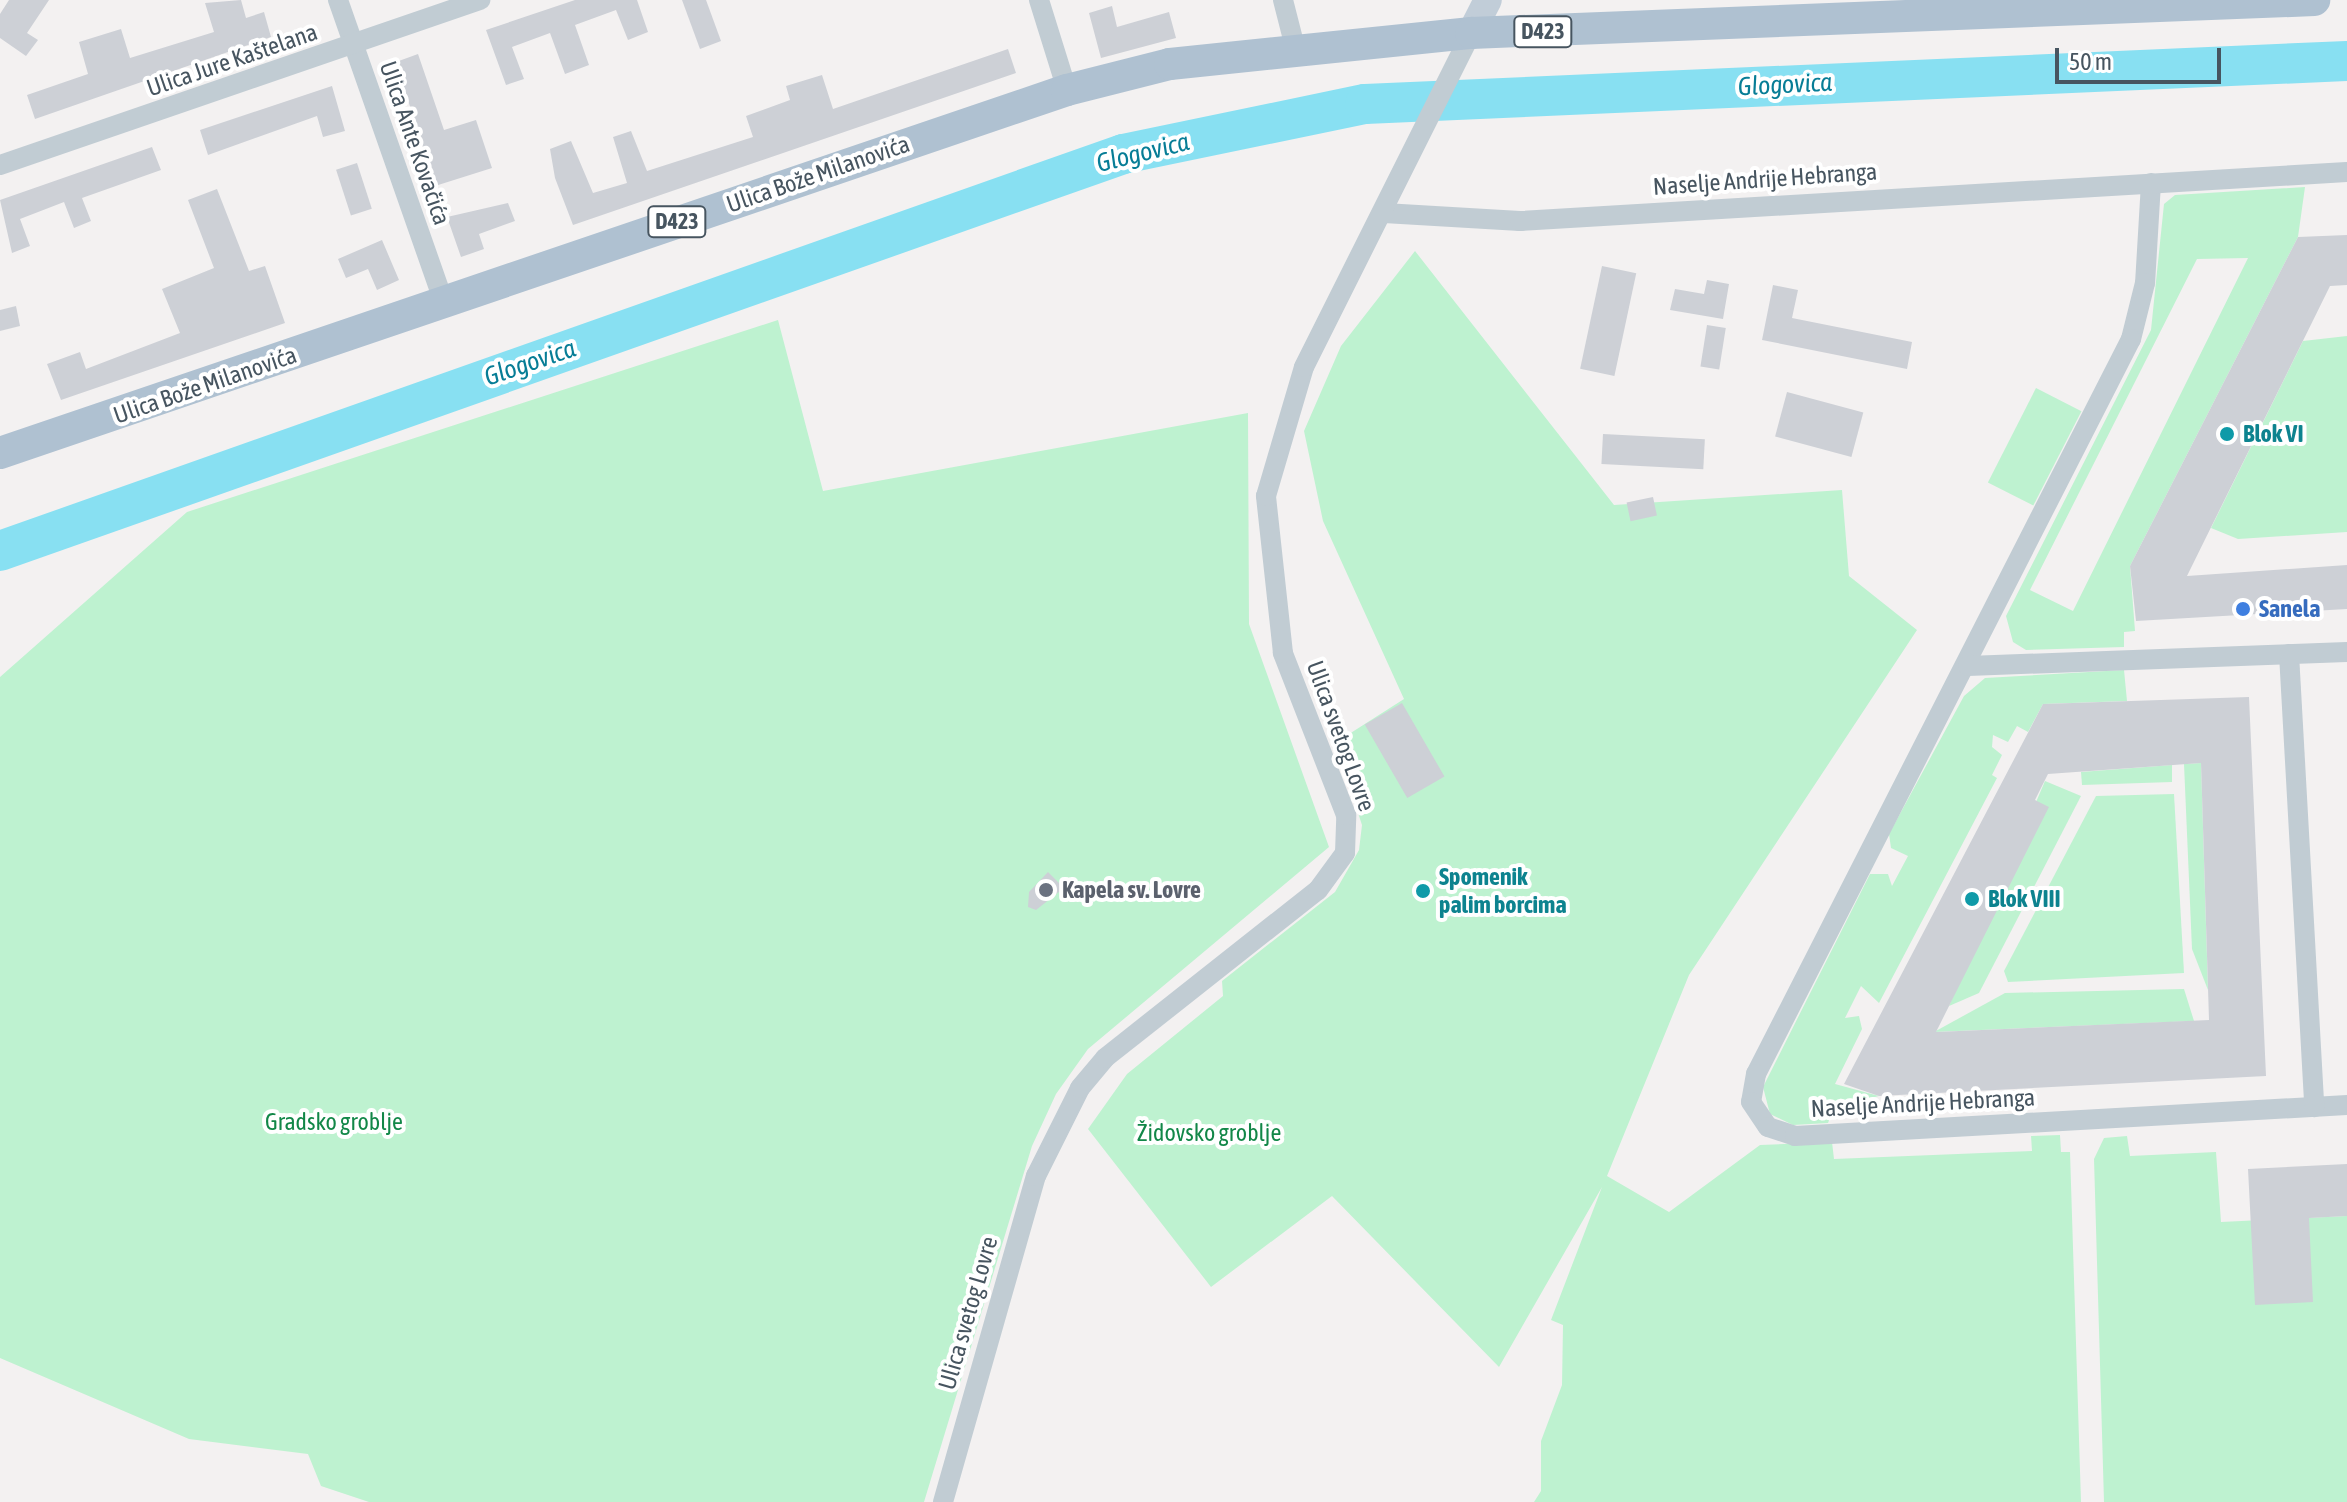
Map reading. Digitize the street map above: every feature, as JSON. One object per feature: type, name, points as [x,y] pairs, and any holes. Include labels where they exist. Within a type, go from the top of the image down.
[{"type":"main road","points":[[1471,33],[1488,0]]},
{"type":"main road","name":"D423","points":[[1471,33],[2314,0]]},
{"type":"main road","name":"Ulica Bože Milanovića","points":[[0,453],[1067,90],[1170,64],[1295,47],[1471,33]]},
{"type":"street","name":"Ulica Ante Kovačića","points":[[338,0],[444,303]]},
{"type":"street","name":"Ulica Jure Kaštelana","points":[[0,165],[354,47],[480,0]]},
{"type":"street","points":[[1039,0],[1067,90]]},
{"type":"street","points":[[1283,0],[1295,47]]},
{"type":"street","name":"Ulica svetog Lovre","points":[[943,1502],[1036,1176],[1073,1098],[1105,1058],[1326,883],[1345,853],[1346,815],[1283,653],[1266,496],[1304,367],[1384,213],[1471,33]]},
{"type":"street","name":"Naselje Andrije Hebranga","points":[[1384,213],[1520,221],[2347,172]]},
{"type":"street","name":"Naselje Andrije Hebranga","points":[[2151,183],[2145,283],[2131,339],[1968,666],[1756,1074],[1756,1116],[1795,1136],[2347,1105]]},
{"type":"street","points":[[1968,666],[2347,652]]},
{"type":"street","points":[[2289,654],[2314,1107]]},
{"type":"green space","points":[[2305,187],[2298,237],[2130,566],[2135,631],[2124,632],[2124,647],[2026,650],[2013,642],[2006,616],[2151,330],[2164,204],[2175,195]],"holes":[[[2248,258],[2073,611],[2030,590],[2197,259]]]},
{"type":"green space","name":"Židovsko groblje","points":[[1415,251],[1614,505],[1842,490],[1849,576],[1917,630],[1689,975],[1607,1176],[1669,1212],[1760,1145],[1832,1142],[1834,1159],[2032,1151],[2031,1136],[2060,1135],[2061,1152],[2070,1152],[2081,1502],[1534,1502],[1541,1491],[1541,1441],[1562,1385],[1563,1325],[1551,1320],[1602,1187],[1499,1367],[1332,1196],[1211,1287],[1088,1129],[1127,1074],[1223,996],[1222,981],[1335,892],[1359,850],[1362,825],[1335,743],[1404,699],[1323,521],[1304,431],[1341,346]]},
{"type":"green space","name":"Gradsko groblje","points":[[778,320],[823,491],[1248,413],[1249,624],[1329,847],[1088,1049],[1056,1094],[1032,1146],[924,1502],[369,1502],[321,1486],[308,1454],[189,1439],[0,1358],[0,677],[187,512]]},
{"type":"green space","points":[[2347,336],[2347,532],[2238,539],[2211,528],[2303,341]]},
{"type":"green space","points":[[2036,388],[2081,411],[2033,506],[1988,482]]},
{"type":"green space","points":[[2124,670],[2127,701],[2043,704],[2028,732],[2017,726],[2008,742],[1993,735],[1992,747],[2002,755],[1992,775],[1997,778],[1879,1003],[1861,986],[1845,1018],[1859,1016],[1862,1029],[1835,1084],[1879,1096],[1834,1107],[1828,1123],[1793,1125],[1770,1114],[1763,1087],[1870,874],[1888,874],[1892,886],[1908,856],[1891,848],[1889,834],[1964,696],[1985,678]]},
{"type":"green space","points":[[2201,763],[2208,990],[2192,949],[2184,764]]},
{"type":"green space","points":[[2172,765],[2172,782],[2082,785],[2081,772]]},
{"type":"green space","points":[[2045,781],[2081,796],[1979,993],[1949,1006]]},
{"type":"green space","points":[[2174,794],[2184,973],[2008,982],[2004,971],[2096,796]]},
{"type":"green space","points":[[2184,989],[2194,1021],[1934,1032],[2005,993]]},
{"type":"green space","points":[[2127,1136],[2130,1156],[2216,1152],[2221,1222],[2347,1216],[2347,1502],[2104,1502],[2094,1159],[2104,1138]]},
{"type":"building","points":[[9,0],[49,0],[27,33],[38,40],[26,56],[0,38],[0,14]]},
{"type":"building","points":[[241,0],[246,18],[264,12],[271,37],[35,119],[27,95],[88,74],[79,42],[121,29],[130,58],[214,32],[205,3]]},
{"type":"building","points":[[575,0],[637,0],[648,32],[628,40],[616,10],[575,25],[589,65],[565,74],[550,33],[512,47],[524,79],[506,85],[486,30]]},
{"type":"building","points":[[682,0],[706,0],[721,41],[700,49]]},
{"type":"building","points":[[1112,6],[1117,27],[1169,12],[1176,38],[1101,58],[1089,13]]},
{"type":"building","points":[[1008,49],[1016,73],[573,225],[555,178],[550,149],[571,141],[593,193],[627,183],[613,137],[631,131],[647,171],[753,137],[746,116],[790,100],[786,86],[822,75],[833,109]]},
{"type":"building","points":[[418,54],[444,130],[476,120],[492,168],[435,186],[396,62]]},
{"type":"building","points":[[332,86],[345,131],[323,137],[317,116],[208,155],[200,130]]},
{"type":"building","points":[[152,147],[161,170],[82,198],[91,221],[74,228],[64,202],[20,219],[30,246],[12,253],[0,200]]},
{"type":"building","points":[[357,163],[372,209],[351,215],[336,170]]},
{"type":"building","points":[[217,189],[249,271],[265,266],[285,323],[61,400],[47,364],[80,352],[86,369],[180,333],[162,289],[214,268],[188,200]]},
{"type":"building","points":[[508,203],[515,221],[479,234],[484,249],[461,257],[447,217]]},
{"type":"building","name":"Blok VI","points":[[2347,235],[2347,285],[2330,286],[2187,576],[2347,565],[2347,609],[2136,621],[2130,566],[2298,237]]},
{"type":"building","points":[[382,240],[399,280],[377,290],[368,269],[346,278],[338,259]]},
{"type":"building","points":[[1602,266],[1636,273],[1614,376],[1580,369]]},
{"type":"building","points":[[1707,280],[1729,284],[1723,319],[1670,310],[1675,289],[1704,294]]},
{"type":"building","points":[[1773,285],[1798,290],[1792,318],[1912,342],[1907,369],[1762,340]]},
{"type":"building","points":[[16,306],[20,326],[0,331],[0,310]]},
{"type":"building","points":[[1707,325],[1726,328],[1719,369],[1700,366]]},
{"type":"building","points":[[1787,392],[1863,412],[1851,457],[1775,436]]},
{"type":"building","points":[[1603,434],[1705,439],[1703,469],[1601,464]]},
{"type":"building","points":[[1653,497],[1657,516],[1631,521],[1627,503]]},
{"type":"building","name":"Blok VIII","points":[[2249,697],[2266,1076],[1879,1096],[1844,1084],[2043,704]],"holes":[[[2201,763],[2209,1020],[1936,1032],[2049,807],[2035,800],[2048,774]]]},
{"type":"building","points":[[1402,703],[1444,777],[1407,798],[1365,724]]},
{"type":"building","name":"Kapela sv. Lovre","points":[[1048,872],[1064,888],[1036,910],[1028,907],[1029,892]]},
{"type":"building","points":[[2347,1164],[2347,1216],[2309,1218],[2313,1302],[2255,1305],[2248,1169]]},
{"type":"waterway","name":"Glogovica","points":[[0,551],[1123,154],[1365,104],[2347,61]]},
{"type":"place","name":"Blok VI","points":[[2227,434]]},
{"type":"place","name":"Sanela","points":[[2243,609]]},
{"type":"place","name":"Kapela sv. Lovre","points":[[1046,890]]},
{"type":"place","name":"Spomenik palim borcima","points":[[1423,891]]},
{"type":"place","name":"Blok VIII","points":[[1972,899]]}]
